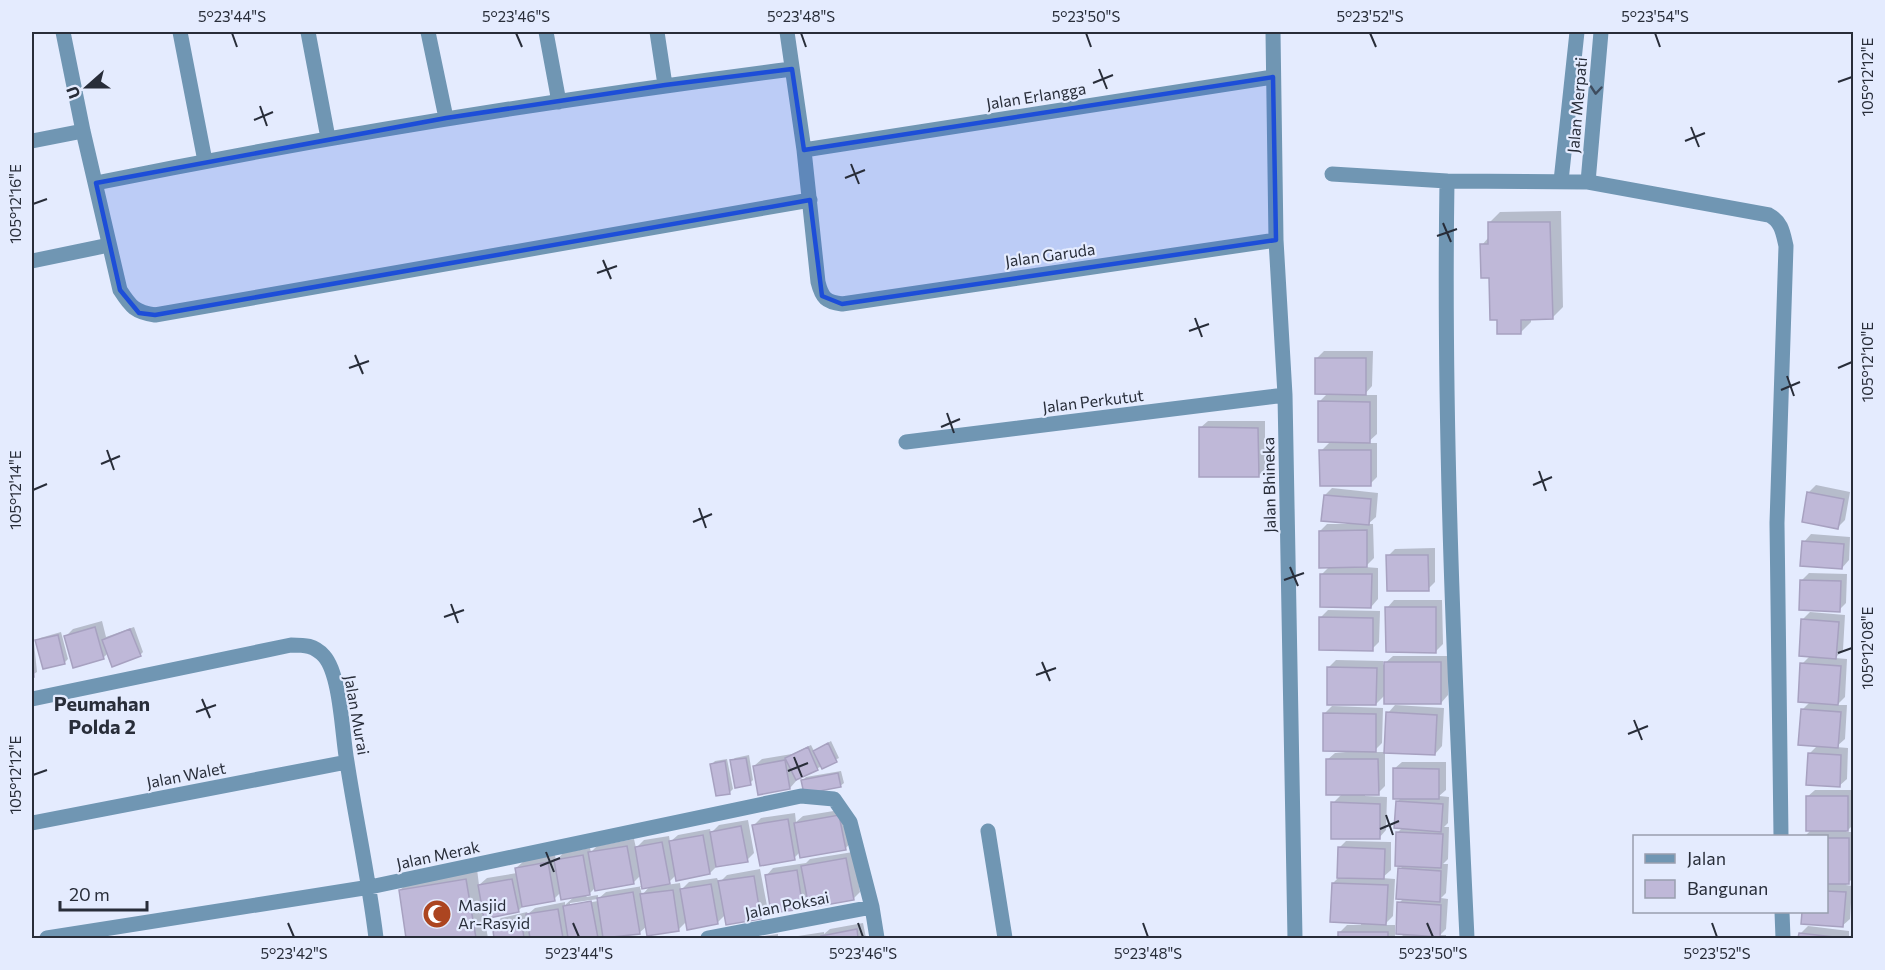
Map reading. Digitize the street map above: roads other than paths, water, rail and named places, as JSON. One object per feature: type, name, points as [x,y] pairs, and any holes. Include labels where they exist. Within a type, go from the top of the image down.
[{"type":"street","points":[[63,32],[83,131],[120,290],[128,303],[139,312],[155,315],[810,200],[787,32]]},
{"type":"street","points":[[180,32],[205,161]]},
{"type":"street","points":[[308,32],[328,138]]},
{"type":"street","points":[[429,32],[446,118]]},
{"type":"street","points":[[546,32],[560,102]]},
{"type":"street","points":[[657,32],[665,85]]},
{"type":"street","name":"Jalan Bhineka","points":[[1273,32],[1276,240],[1285,395],[1295,939]]},
{"type":"street","name":"Jalan Merpati","points":[[1561,181],[1576,32]]},
{"type":"street","name":"Jalan Merpati","points":[[1588,182],[1601,32]]},
{"type":"street","points":[[96,183],[328,138],[446,118],[665,85],[792,69]]},
{"type":"street","name":"Jalan Erlangga","points":[[804,150],[1274,77]]},
{"type":"street","points":[[32,141],[83,131]]},
{"type":"street","points":[[1332,174],[1447,181],[1588,182],[1769,215],[1777,219],[1786,246],[1778,523],[1781,835]]},
{"type":"street","points":[[1447,181],[1446,370],[1450,527],[1467,939]]},
{"type":"street","name":"Jalan Garuda","points":[[810,200],[818,282],[822,296],[829,302],[842,304],[1276,240]]},
{"type":"street","points":[[32,261],[109,245]]},
{"type":"street","name":"Jalan Perkutut","points":[[906,442],[1285,395]]},
{"type":"street","name":"Jalan Murai","points":[[32,699],[291,645],[311,645],[326,657],[337,684],[347,762],[370,887],[376,939]]},
{"type":"street","name":"Jalan Walet","points":[[32,823],[347,762]]},
{"type":"street","name":"Jalan Merak","points":[[47,939],[370,887],[801,796],[834,799],[850,822],[873,907]]},
{"type":"street","points":[[988,831],[1005,939]]},
{"type":"street","points":[[873,907],[877,939]]},
{"type":"street","name":"Jalan Poksai","points":[[708,939],[873,907]]},
{"type":"street","points":[[1782,913],[1783,939]]},
{"type":"place","name":"Masjid Ar-Rasyid","points":[[437,914]]},
{"type":"district","name":"Peumahan Polda 2","points":[[102,716]]}]
